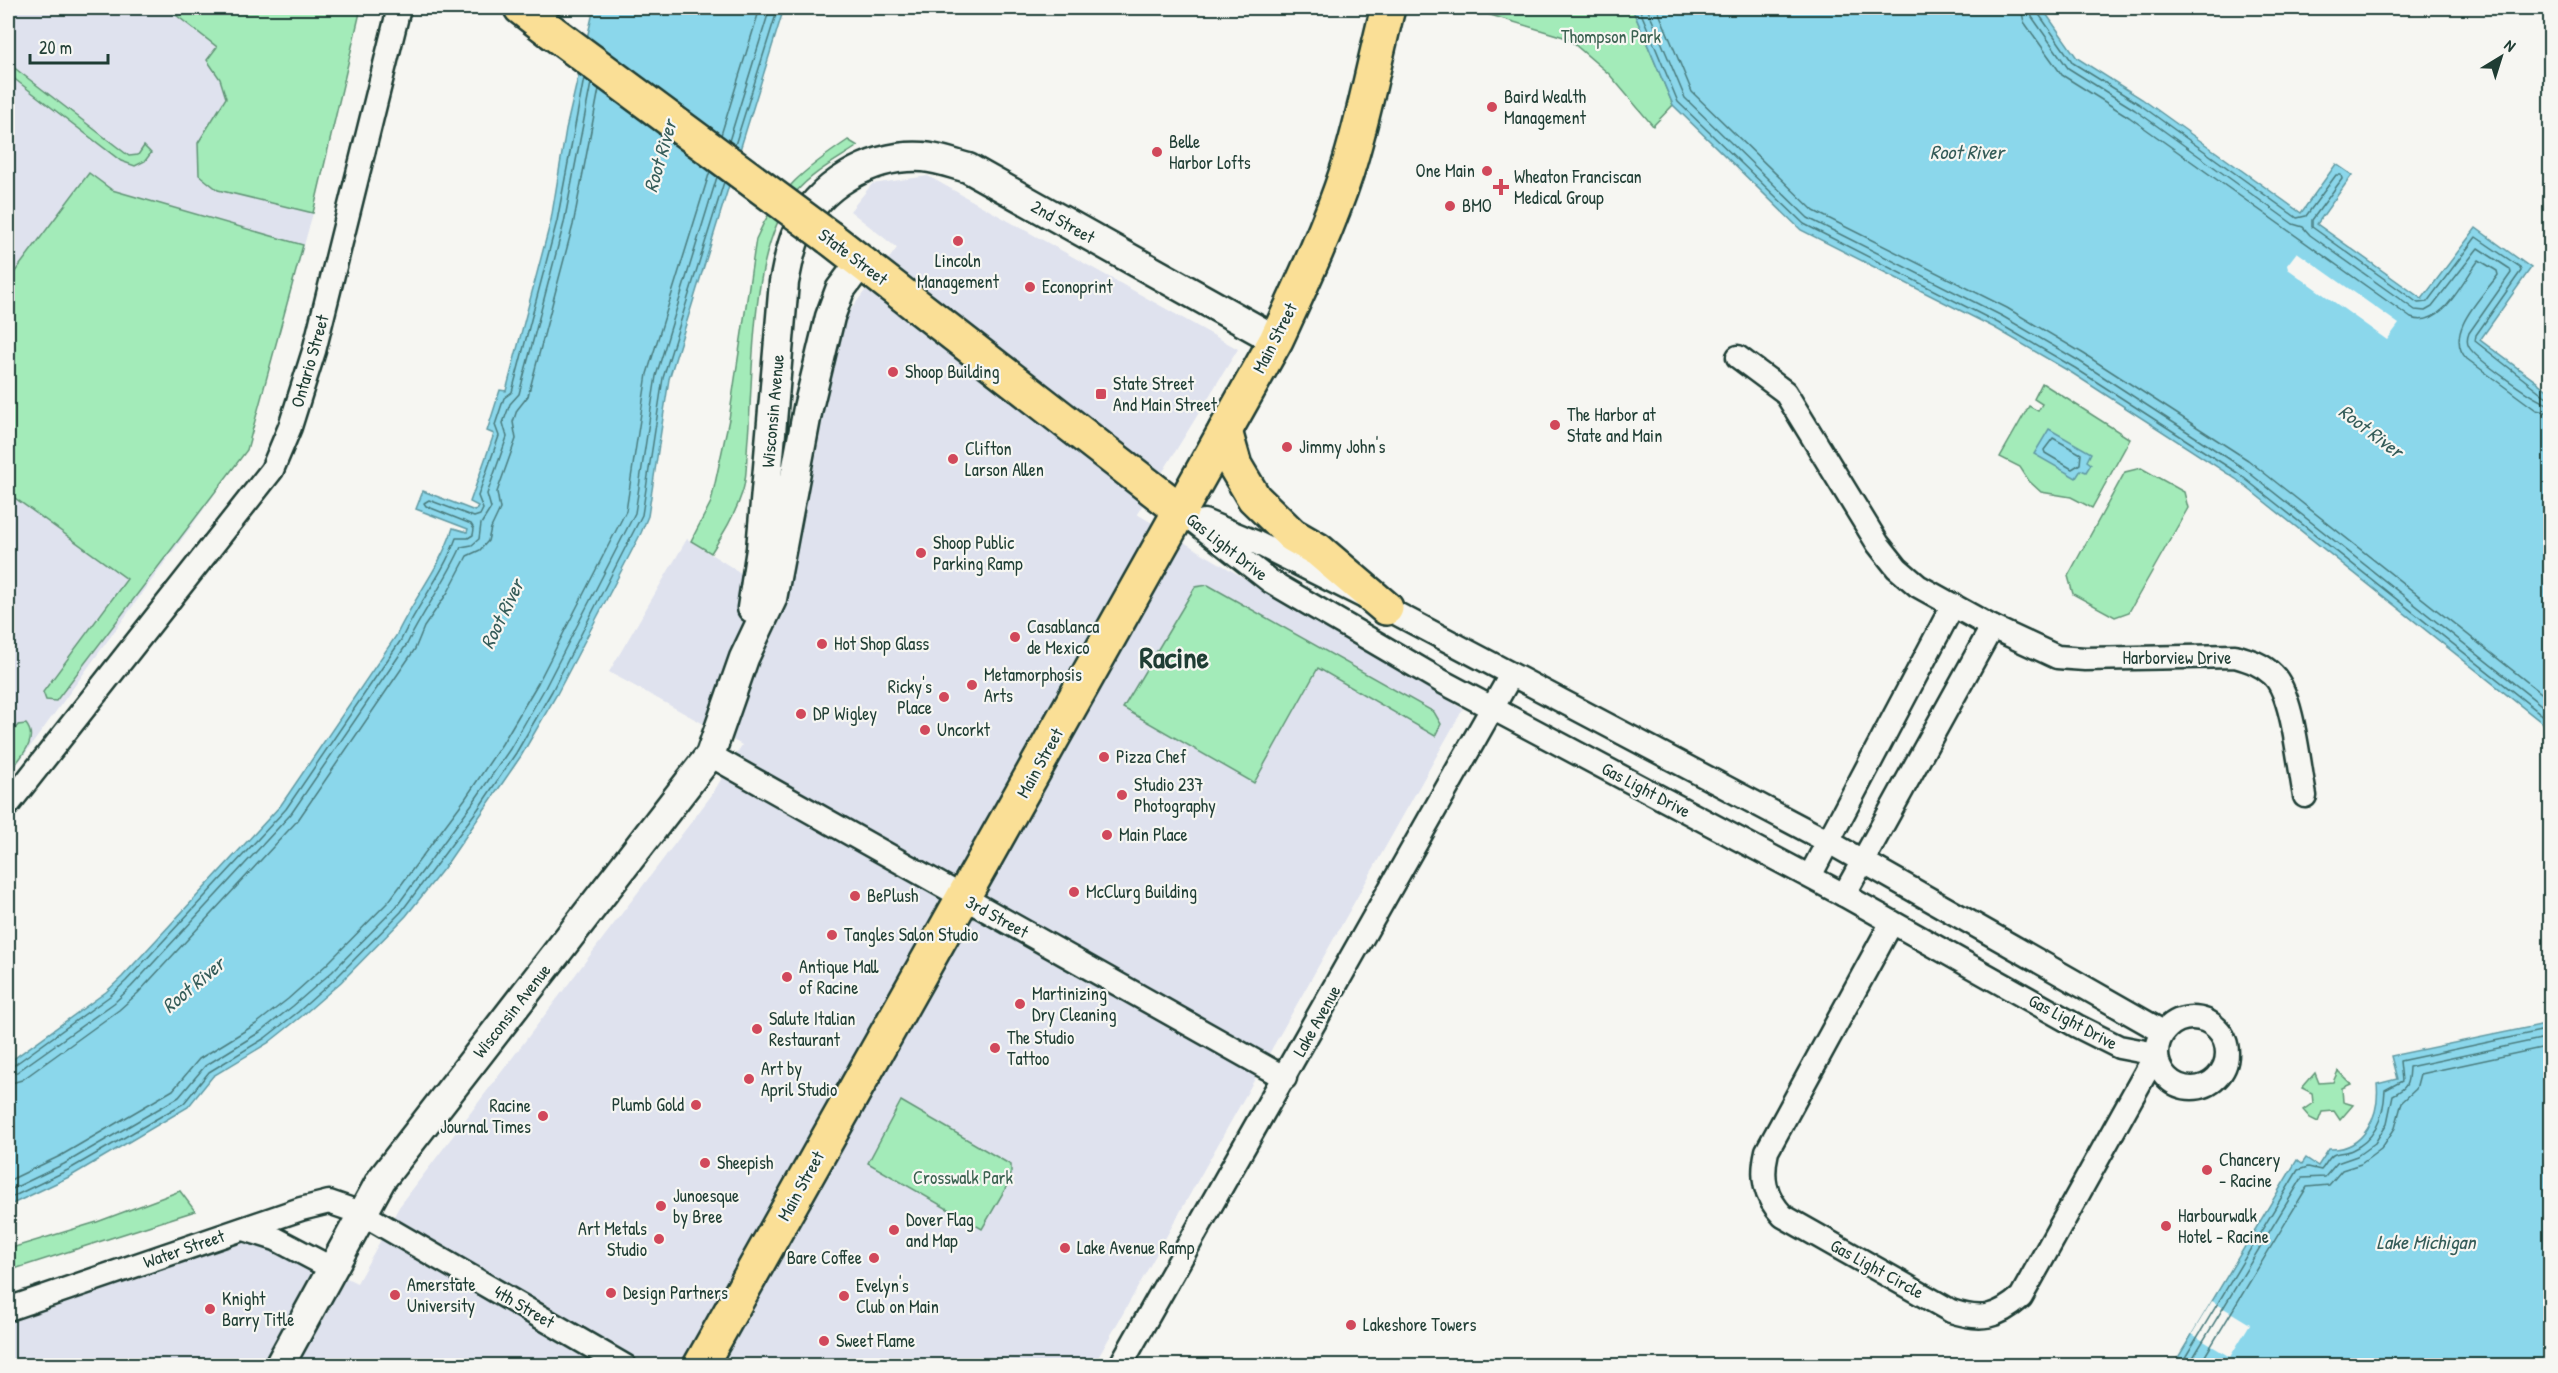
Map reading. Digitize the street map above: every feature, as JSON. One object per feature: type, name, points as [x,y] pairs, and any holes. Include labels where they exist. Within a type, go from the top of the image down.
[{"type":"main road","name":"State Street","points":[[520,8],[830,238],[1181,511]]},
{"type":"main road","name":"Main Street","points":[[700,1365],[1276,340],[1328,224],[1346,172],[1364,114],[1388,8]]},
{"type":"main road","points":[[1225,431],[1235,466],[1254,498],[1292,535],[1318,550],[1386,608]]},
{"type":"street","name":"Ontario Street","points":[[8,805],[272,470],[290,427],[314,351],[344,239],[399,8]]},
{"type":"street","name":"2nd Street","points":[[840,181],[882,161],[903,157],[925,157],[968,168],[1276,340]]},
{"type":"street","name":"Wisconsin Avenue","points":[[744,658],[761,549],[788,262],[802,223],[823,196],[840,181]]},
{"type":"street","name":"Wisconsin Avenue","points":[[279,1365],[381,1180],[710,755],[744,658],[772,599],[808,408],[830,317],[840,290],[861,262]]},
{"type":"street","name":"Harborview Drive","points":[[1738,357],[1771,380],[1791,400],[1878,544],[1897,568],[1918,586],[1992,627],[2057,657],[2085,659],[2235,656],[2254,661],[2273,675],[2286,695],[2305,796]]},
{"type":"street","name":"Gas Light Drive","points":[[1181,511],[1257,543],[1386,608],[1829,842],[2163,1032]]},
{"type":"street","name":"Gas Light Drive","points":[[1181,511],[1270,581],[1492,709],[1810,876],[2108,1042],[2134,1052],[2156,1054]]},
{"type":"street","points":[[1810,876],[1953,605]]},
{"type":"street","points":[[1844,895],[1992,627]]},
{"type":"street","name":"Lake Avenue","points":[[1120,1365],[1285,1078],[1511,675]]},
{"type":"street","name":"3rd Street","points":[[710,755],[1285,1078]]},
{"type":"street","name":"Gas Light Circle","points":[[1892,922],[1767,1151],[1762,1170],[1764,1188],[1773,1206],[1783,1216],[1951,1311],[1969,1317],[1989,1317],[2006,1310],[2021,1297],[2156,1054]]},
{"type":"street","points":[[2182,1019],[2205,1020],[2222,1035],[2227,1058],[2217,1078],[2196,1088],[2174,1083],[2165,1076],[2156,1054],[2163,1032],[2182,1019]]},
{"type":"street","name":"Water Street","points":[[8,1310],[244,1228],[329,1202],[361,1213]]},
{"type":"street","name":"4th Street","points":[[361,1213],[624,1365]]},
{"type":"street","points":[[244,1228],[276,1239],[333,1269]]},
{"type":"shaded area","points":[[8,8],[361,8],[313,213],[247,450],[8,777]]},
{"type":"shaded area","points":[[928,176],[1238,349],[1137,514],[1463,709],[1094,1365],[8,1366],[8,1322],[252,1239],[268,1240],[357,1283],[399,1207],[711,796],[742,745],[609,672],[687,539],[747,577],[840,324],[897,248],[850,211],[872,184]]},
{"type":"green space","points":[[167,8],[361,8],[313,213],[218,190],[199,175],[198,143],[226,98],[220,79],[207,60],[217,47]]},
{"type":"green space","name":"Thompson Park","points":[[1467,8],[1632,8],[1673,105],[1653,126],[1609,74],[1567,38]]},
{"type":"green space","points":[[8,63],[129,156],[138,155],[144,146],[151,153],[145,161],[135,166],[121,161],[8,74]]},
{"type":"green space","points":[[848,140],[858,146],[818,172],[796,192],[781,216],[770,244],[762,276],[753,344],[745,480],[736,509],[711,553],[691,541],[711,502],[729,419],[756,239],[773,207],[794,182],[818,161]]},
{"type":"green space","points":[[89,173],[112,190],[303,245],[247,450],[56,701],[46,700],[43,692],[127,579],[8,493],[8,281]]},
{"type":"green space","points":[[2042,383],[2130,439],[2092,508],[2071,497],[2041,492],[2029,481],[2020,467],[2000,457],[2029,406],[2038,411],[2042,404],[2034,399]]},
{"type":"green space","points":[[2141,468],[2184,492],[2188,508],[2129,612],[2115,617],[2073,594],[2068,576],[2125,472]]},
{"type":"green space","points":[[1208,585],[1434,712],[1441,724],[1435,736],[1318,668],[1254,783],[1123,708],[1195,587]]},
{"type":"green space","points":[[26,724],[30,730],[29,743],[8,774],[8,739],[18,725]]},
{"type":"green space","points":[[2338,1071],[2351,1084],[2342,1088],[2343,1102],[2353,1105],[2340,1120],[2334,1111],[2322,1112],[2318,1122],[2310,1118],[2303,1110],[2313,1103],[2312,1093],[2302,1088],[2315,1073],[2319,1083],[2333,1082]]},
{"type":"green space","name":"Crosswalk Park","points":[[901,1101],[1011,1165],[1011,1179],[982,1229],[868,1163]]},
{"type":"green space","points":[[180,1191],[195,1211],[8,1271],[8,1249],[97,1222]]},
{"type":"water","name":"Root River","points":[[594,8],[784,8],[669,379],[648,516],[641,533],[557,694],[521,756],[444,868],[406,916],[341,982],[302,1016],[268,1043],[213,1076],[188,1107],[71,1176],[8,1206],[8,1063],[106,992],[122,977],[281,805],[396,636],[441,557],[453,528],[467,532],[468,529],[416,509],[423,491],[475,511],[478,506],[470,502],[494,434],[487,431],[500,390],[506,391],[551,220],[566,129]]},
{"type":"water","name":"Root River","points":[[1632,8],[2042,8],[2077,58],[2142,99],[2301,213],[2336,164],[2352,175],[2317,224],[2422,299],[2476,228],[2531,268],[2480,340],[2550,392],[2550,729],[2236,479],[2072,373],[1995,328],[1801,230],[1673,105]]},
{"type":"water","points":[[2049,429],[2091,453],[2087,461],[2091,464],[2086,472],[2081,470],[2076,478],[2034,454]]},
{"type":"water","name":"Lake Michigan","points":[[2550,1023],[2550,1365],[2173,1366],[2297,1160],[2302,1164],[2306,1158],[2318,1166],[2329,1149],[2352,1144],[2368,1128],[2376,1107],[2377,1084],[2397,1079],[2391,1056]]},
{"type":"pier","points":[[2297,252],[2399,324],[2387,340],[2288,269],[2287,265]]},
{"type":"pier","points":[[2212,1301],[2250,1324],[2230,1357],[2192,1334]]},
{"type":"place","name":"Baird Wealth Management","points":[[1492,107]]},
{"type":"place","name":"Belle Harbor Lofts","points":[[1157,152]]},
{"type":"place","name":"One Main","points":[[1487,171]]},
{"type":"place","name":"Wheaton Franciscan Medical Group","points":[[1501,187]]},
{"type":"place","name":"BMO","points":[[1450,206]]},
{"type":"place","name":"Lincoln Management","points":[[958,241]]},
{"type":"place","name":"Econoprint","points":[[1030,287]]},
{"type":"place","name":"Shoop Building","points":[[893,372]]},
{"type":"place","name":"State Street And Main Street","points":[[1101,394]]},
{"type":"place","name":"The Harbor at State and Main","points":[[1555,425]]},
{"type":"place","name":"Jimmy John's","points":[[1287,447]]},
{"type":"place","name":"Clifton Larson Allen","points":[[953,459]]},
{"type":"place","name":"Shoop Public Parking Ramp","points":[[921,553]]},
{"type":"place","name":"Casablanca de Mexico","points":[[1015,637]]},
{"type":"place","name":"Hot Shop Glass","points":[[822,644]]},
{"type":"place","name":"Metamorphosis Arts","points":[[972,685]]},
{"type":"place","name":"Ricky's Place","points":[[944,697]]},
{"type":"place","name":"DP Wigley","points":[[801,714]]},
{"type":"place","name":"Uncorkt","points":[[925,730]]},
{"type":"place","name":"Pizza Chef","points":[[1104,757]]},
{"type":"place","name":"Studio 237 Photography","points":[[1122,795]]},
{"type":"place","name":"Main Place","points":[[1107,835]]},
{"type":"place","name":"McClurg Building","points":[[1074,892]]},
{"type":"place","name":"BePlush","points":[[855,896]]},
{"type":"place","name":"Tangles Salon Studio","points":[[832,935]]},
{"type":"place","name":"Antique Mall of Racine","points":[[787,977]]},
{"type":"place","name":"Martinizing Dry Cleaning","points":[[1020,1004]]},
{"type":"place","name":"Salute Italian Restaurant","points":[[757,1029]]},
{"type":"place","name":"The Studio Tattoo","points":[[995,1048]]},
{"type":"place","name":"Art by April Studio","points":[[749,1079]]},
{"type":"place","name":"Plumb Gold","points":[[696,1105]]},
{"type":"place","name":"Racine Journal Times","points":[[543,1116]]},
{"type":"place","name":"Sheepish","points":[[705,1163]]},
{"type":"place","name":"Chancery - Racine","points":[[2207,1170]]},
{"type":"place","name":"Junoesque by Bree","points":[[661,1206]]},
{"type":"place","name":"Harbourwalk Hotel - Racine","points":[[2166,1226]]},
{"type":"place","name":"Dover Flag and Map","points":[[894,1230]]},
{"type":"place","name":"Art Metals Studio","points":[[659,1239]]},
{"type":"place","name":"Lake Avenue Ramp","points":[[1065,1248]]},
{"type":"place","name":"Bare Coffee","points":[[874,1258]]},
{"type":"place","name":"Design Partners","points":[[611,1293]]},
{"type":"place","name":"Amerstate University","points":[[395,1295]]},
{"type":"place","name":"Evelyn's Club on Main","points":[[844,1296]]},
{"type":"place","name":"Knight Barry Title","points":[[210,1309]]},
{"type":"place","name":"Lakeshore Towers","points":[[1351,1325]]},
{"type":"place","name":"Sweet Flame","points":[[824,1341]]},
{"type":"district","name":"Racine","points":[[1174,658]]}]
